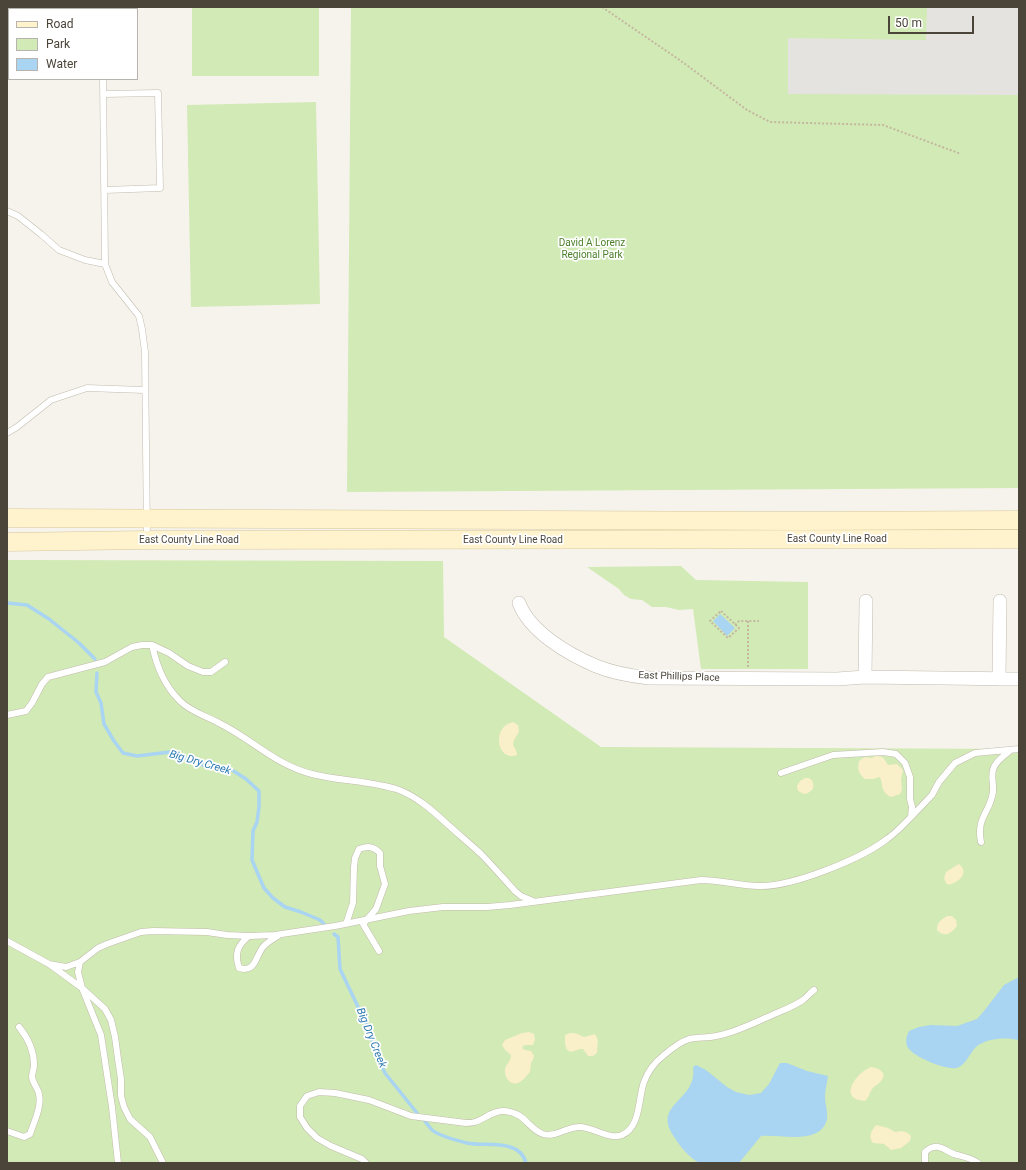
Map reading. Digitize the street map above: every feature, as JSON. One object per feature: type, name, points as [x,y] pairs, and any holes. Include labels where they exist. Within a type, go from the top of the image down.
[{"type":"main road","name":"East County Line Road","points":[[7,518],[800,521],[1019,520]]},
{"type":"main road","name":"East County Line Road","points":[[7,542],[147,540],[1019,539]]},
{"type":"street","points":[[865,677],[866,601]]},
{"type":"street","points":[[999,679],[1000,601]]},
{"type":"street","name":"East Phillips Place","points":[[519,603],[533,625],[554,643],[571,653],[596,666],[615,672],[649,678],[837,679],[865,677],[1019,679]]},
{"type":"lane","points":[[103,80],[105,264],[112,282],[139,316],[145,352],[144,390],[147,540]]},
{"type":"lane","points":[[104,94],[158,93],[160,188],[105,190]]},
{"type":"lane","points":[[7,211],[18,216],[59,250],[85,260],[105,264]]},
{"type":"lane","points":[[7,433],[17,427],[51,400],[87,388],[144,390]]},
{"type":"lane","points":[[7,714],[26,711],[32,704],[42,684],[48,677],[105,662],[132,648],[142,645],[152,645],[188,666],[203,672],[211,672],[225,662]]},
{"type":"lane","points":[[152,645],[162,679],[180,702],[193,712],[220,723],[291,768],[327,778],[399,790],[415,799],[439,817],[480,853],[521,896],[530,901],[538,902]]},
{"type":"lane","points":[[49,964],[66,967],[80,962],[98,948],[141,932],[170,930],[249,936],[280,934],[365,921],[374,917],[420,909],[499,906],[538,902],[701,880],[715,880],[759,886],[789,882],[853,860],[887,840],[932,795],[939,782],[955,763],[975,753],[1019,749]]},
{"type":"lane","points":[[981,842],[979,832],[980,821],[990,802],[993,791],[992,775],[994,766],[1011,750]]},
{"type":"lane","points":[[781,773],[833,755],[883,752],[896,754],[905,763],[910,777],[910,798],[912,807],[911,816]]},
{"type":"lane","points":[[346,924],[353,903],[355,858],[359,849],[366,846],[375,848],[380,853],[380,866],[385,884],[376,910],[363,924],[379,951]]},
{"type":"lane","points":[[514,904],[517,897],[515,891]]},
{"type":"lane","points":[[249,936],[241,942],[237,956],[239,968],[249,969],[254,965],[263,948],[269,941],[280,934]]},
{"type":"lane","points":[[7,941],[49,964],[82,988],[105,1009],[111,1020],[118,1052],[121,1096],[124,1107],[130,1119],[150,1137],[164,1163]]},
{"type":"lane","points":[[80,962],[78,972],[82,988],[102,1034],[118,1163]]},
{"type":"lane","points":[[366,1163],[362,1159],[331,1146],[317,1138],[307,1128],[300,1117],[300,1106],[307,1096],[319,1092],[351,1096],[383,1105],[411,1116],[466,1123],[474,1122],[490,1114],[504,1111],[517,1114],[538,1132],[546,1135],[554,1135],[570,1128],[579,1127],[615,1137],[623,1135],[632,1126],[638,1114],[644,1082],[650,1070],[662,1056],[674,1047],[689,1039],[717,1036],[758,1021],[802,1000],[814,990]]},
{"type":"lane","points":[[7,1131],[24,1137],[30,1134],[39,1103],[39,1093],[34,1084],[32,1075],[34,1064],[31,1046],[20,1027]]},
{"type":"lane","points":[[925,1163],[926,1152],[930,1148],[939,1147],[956,1155],[968,1157],[978,1163]]},
{"type":"path","points":[[602,7],[681,60],[747,110],[770,122],[883,125],[961,154]]},
{"type":"path","points":[[721,611],[735,625],[738,628],[728,638],[710,621],[721,611]]},
{"type":"path","points":[[735,625],[738,621],[759,622]]},
{"type":"path","points":[[748,622],[748,679]]},
{"type":"green space","points":[[192,7],[319,7],[319,76],[192,76]]},
{"type":"green space","name":"David A Lorenz Regional Park","points":[[351,7],[1019,7],[1019,488],[347,492]]},
{"type":"green space","points":[[316,102],[320,304],[191,307],[187,105]]},
{"type":"green space","points":[[7,560],[443,561],[444,637],[601,747],[1019,749],[1019,1163],[7,1163]]},
{"type":"green space","points":[[681,566],[696,580],[808,582],[808,669],[701,669],[693,609],[679,610],[666,607],[652,607],[642,600],[631,599],[587,567]]},
{"type":"sand","points":[[513,722],[518,725],[519,731],[513,744],[517,755],[510,756],[505,754],[501,749],[499,737],[501,730],[506,725]]},
{"type":"sand","points":[[876,756],[882,757],[888,765],[897,764],[903,770],[901,779],[902,790],[900,794],[891,797],[885,793],[880,777],[865,779],[860,773],[858,769],[859,761],[865,757],[872,758]]},
{"type":"sand","points":[[805,778],[811,779],[813,789],[804,794],[798,791],[797,786],[800,781]]},
{"type":"sand","points":[[959,864],[963,871],[962,877],[949,885],[946,883],[944,878],[946,872]]},
{"type":"sand","points":[[947,916],[952,916],[956,920],[957,926],[950,933],[942,934],[937,930],[938,925],[941,920]]},
{"type":"sand","points":[[529,1032],[534,1034],[535,1040],[533,1045],[524,1045],[522,1048],[531,1051],[534,1056],[531,1063],[530,1072],[520,1082],[515,1084],[508,1080],[505,1072],[511,1055],[502,1045],[505,1040],[522,1033]]},
{"type":"sand","points":[[575,1033],[584,1037],[595,1034],[598,1041],[597,1053],[593,1056],[588,1056],[583,1049],[571,1052],[567,1050],[565,1035]]},
{"type":"sand","points":[[871,1067],[882,1071],[884,1076],[865,1101],[857,1099],[852,1096],[852,1086],[855,1080],[865,1070]]},
{"type":"sand","points":[[876,1125],[888,1128],[895,1132],[905,1132],[911,1136],[910,1141],[901,1148],[891,1150],[884,1144],[873,1143],[871,1141],[871,1134]]},
{"type":"shaded area","points":[[927,7],[1019,7],[1019,95],[788,94],[788,38],[926,40]]},
{"type":"water","points":[[720,614],[735,628],[727,636],[713,621]]},
{"type":"water","points":[[1019,977],[1019,1040],[997,1039],[981,1043],[974,1049],[963,1065],[956,1068],[944,1067],[929,1062],[915,1054],[907,1046],[906,1040],[909,1031],[919,1027],[931,1025],[957,1026],[977,1019],[1004,985]]},
{"type":"water","points":[[780,1063],[787,1063],[807,1071],[828,1076],[825,1097],[827,1119],[823,1127],[817,1133],[799,1137],[761,1136],[739,1163],[699,1163],[692,1158],[677,1142],[669,1126],[668,1117],[676,1102],[689,1088],[693,1079],[693,1067],[696,1065],[706,1070],[727,1087],[736,1092],[749,1095],[761,1093],[769,1084]]},
{"type":"waterway","name":"Big Dry Creek","points":[[7,603],[27,605],[49,619],[79,643],[95,659]]},
{"type":"waterway","name":"Big Dry Creek","points":[[97,673],[96,692],[101,703],[104,724],[123,753],[137,756],[170,752],[203,765],[232,770],[246,779],[259,791],[257,822],[253,831],[252,860],[264,888],[273,898],[285,907],[320,920],[325,925]]},
{"type":"waterway","name":"Big Dry Creek","points":[[334,934],[338,937],[340,969],[370,1032],[376,1054],[385,1073],[417,1113]]},
{"type":"waterway","name":"Big Dry Creek","points":[[424,1120],[431,1129],[444,1136],[467,1143],[501,1145],[517,1150],[522,1155],[526,1163]]}]
